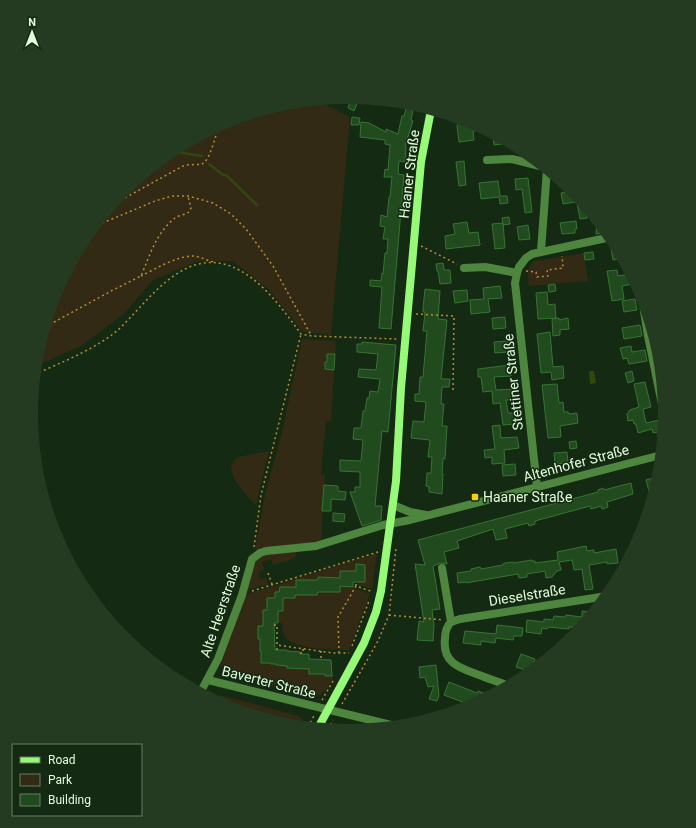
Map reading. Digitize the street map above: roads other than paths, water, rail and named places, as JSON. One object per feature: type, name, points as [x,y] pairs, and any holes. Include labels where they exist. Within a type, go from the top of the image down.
[{"type":"main road","name":"Haaner Straße","points":[[328,710],[364,644],[376,612],[381,591],[396,481],[401,388],[421,162],[430,115]]},
{"type":"main road","name":"Baverter Straße","points":[[321,722],[328,710]]},
{"type":"street","points":[[487,160],[512,159],[530,163]]},
{"type":"street","points":[[541,251],[546,176]]},
{"type":"street","points":[[464,268],[486,267],[517,272],[526,258],[532,254],[560,247],[604,239]]},
{"type":"street","name":"Stettiner Straße","points":[[517,272],[516,283],[537,487]]},
{"type":"street","points":[[650,347],[653,360]]},
{"type":"street","name":"Altenhofer Straße","points":[[390,523],[429,515],[655,457]]},
{"type":"street","name":"Altenhofer Straße","points":[[393,505],[410,512],[429,515]]},
{"type":"street","name":"Alte Heerstraße","points":[[203,688],[218,659],[242,595],[252,560],[260,553],[266,551],[316,546],[390,523]]},
{"type":"street","points":[[442,568],[451,622],[446,630],[444,646],[445,652],[453,663],[466,670],[501,683]]},
{"type":"street","name":"Dieselstraße","points":[[451,622],[460,619],[598,597]]},
{"type":"street","name":"Baverter Straße","points":[[208,680],[328,710]]},
{"type":"street","points":[[328,710],[379,722]]},
{"type":"waterway","points":[[182,153],[202,156]]},
{"type":"waterway","points":[[209,164],[223,175],[226,175],[257,205]]},
{"type":"place","name":"Haaner Straße","points":[[475,497]]}]
